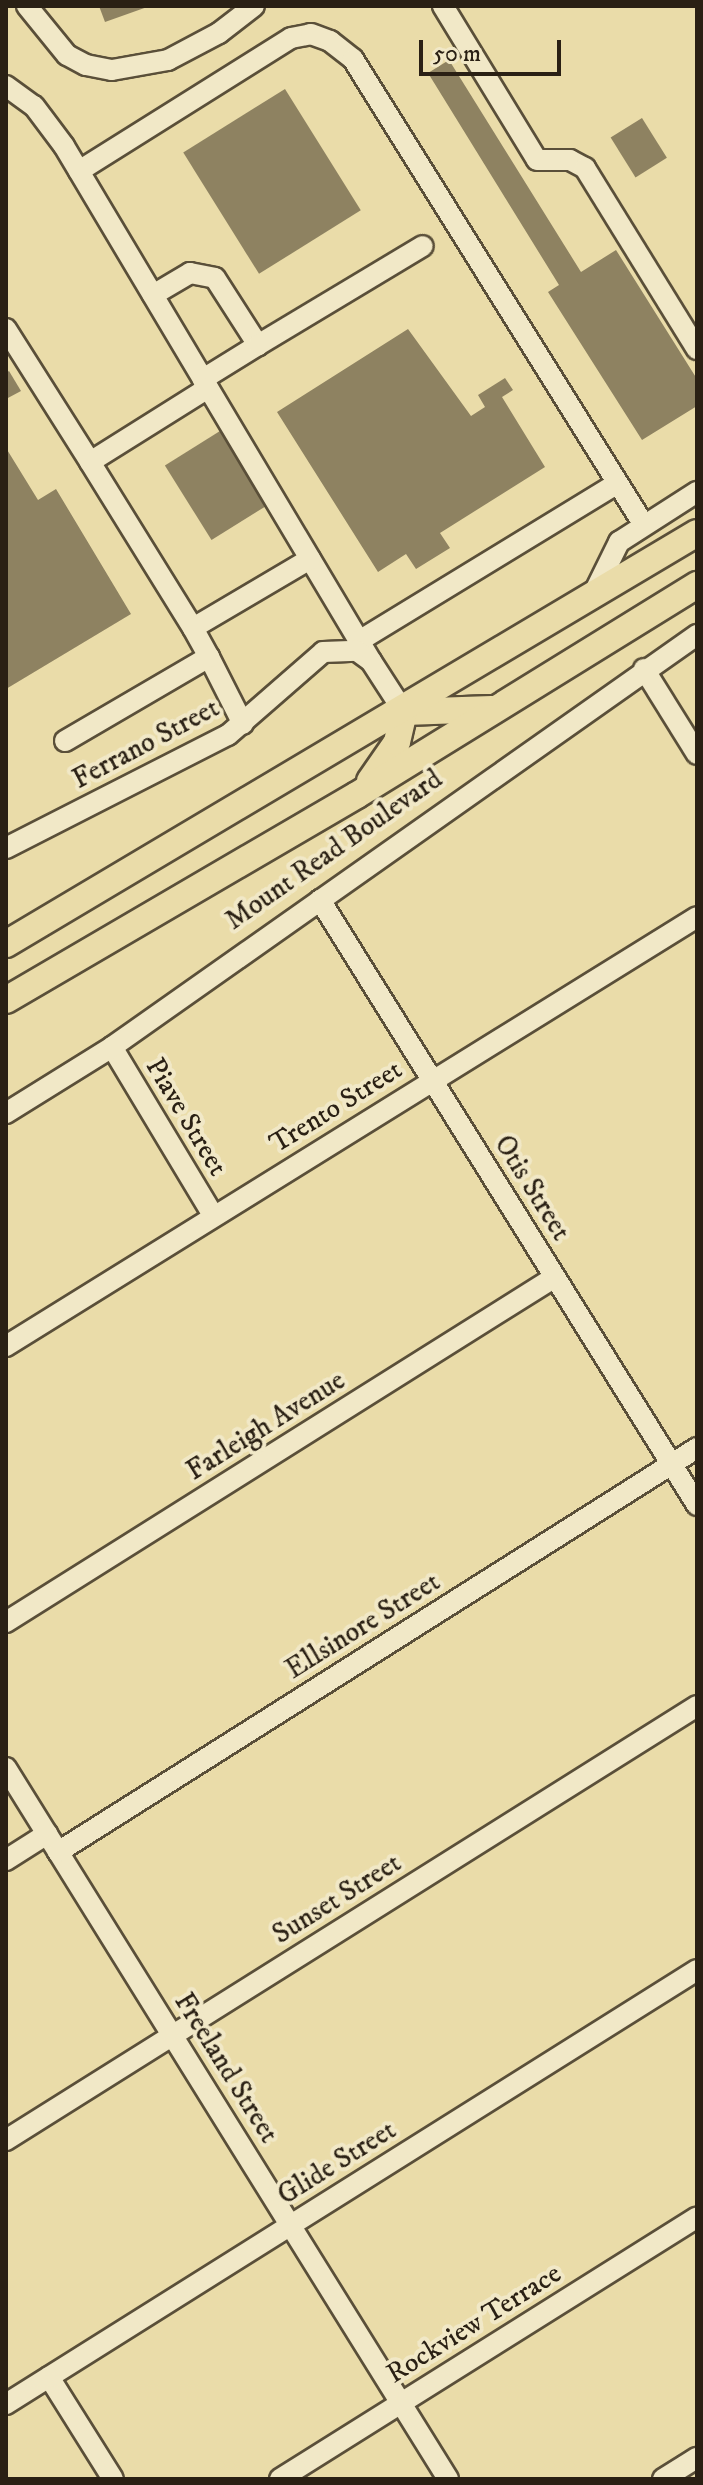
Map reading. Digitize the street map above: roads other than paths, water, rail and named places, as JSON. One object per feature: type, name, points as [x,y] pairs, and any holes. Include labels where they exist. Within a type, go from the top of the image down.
[{"type":"main road","points":[[6,944],[404,712],[697,533]]},
{"type":"main road","name":"Mount Read Boulevard","points":[[6,1000],[357,795],[697,585]]},
{"type":"main road","points":[[404,712],[499,708]]},
{"type":"main road","points":[[357,795],[397,742],[404,712]]},
{"type":"street","points":[[27,6],[67,55],[86,65],[112,70],[168,60],[219,33],[254,6]]},
{"type":"street","points":[[443,6],[537,160],[570,160],[585,168],[697,349]]},
{"type":"street","points":[[79,171],[291,38],[311,34],[330,41],[353,59],[644,525]]},
{"type":"street","points":[[6,86],[34,106],[79,171],[404,712]]},
{"type":"street","points":[[90,462],[258,345],[423,246]]},
{"type":"street","points":[[153,295],[190,273],[215,278],[258,345]]},
{"type":"street","points":[[6,329],[193,628],[243,724]]},
{"type":"street","points":[[359,641],[618,483]]},
{"type":"street","points":[[591,599],[612,550],[644,525],[697,492]]},
{"type":"street","points":[[193,628],[310,559]]},
{"type":"street","name":"Mount Read Boulevard","points":[[6,1113],[112,1047],[644,669],[697,635]]},
{"type":"street","name":"Ferrano Street","points":[[6,848],[209,747],[243,724],[323,652],[357,651],[371,661]]},
{"type":"street","points":[[65,741],[209,657]]},
{"type":"street","points":[[644,669],[697,754]]},
{"type":"street","name":"Otis Street","points":[[320,900],[697,1505]]},
{"type":"street","name":"Trento Street","points":[[6,1346],[697,917]]},
{"type":"street","name":"Piave Street","points":[[112,1047],[213,1215]]},
{"type":"street","name":"Farleigh Avenue","points":[[6,1622],[555,1277]]},
{"type":"street","name":"Ellsinore Street","points":[[6,1860],[53,1843],[697,1448]]},
{"type":"street","name":"Sunset Street","points":[[6,2140],[697,1706]]},
{"type":"street","name":"Freeland Street","points":[[6,1768],[448,2479]]},
{"type":"street","name":"Glide Street","points":[[6,2404],[697,1970]]},
{"type":"street","name":"Rockview Terrace","points":[[280,2479],[697,2217]]},
{"type":"street","points":[[49,2377],[113,2479]]},
{"type":"street","points":[[663,2479],[697,2458]]}]
